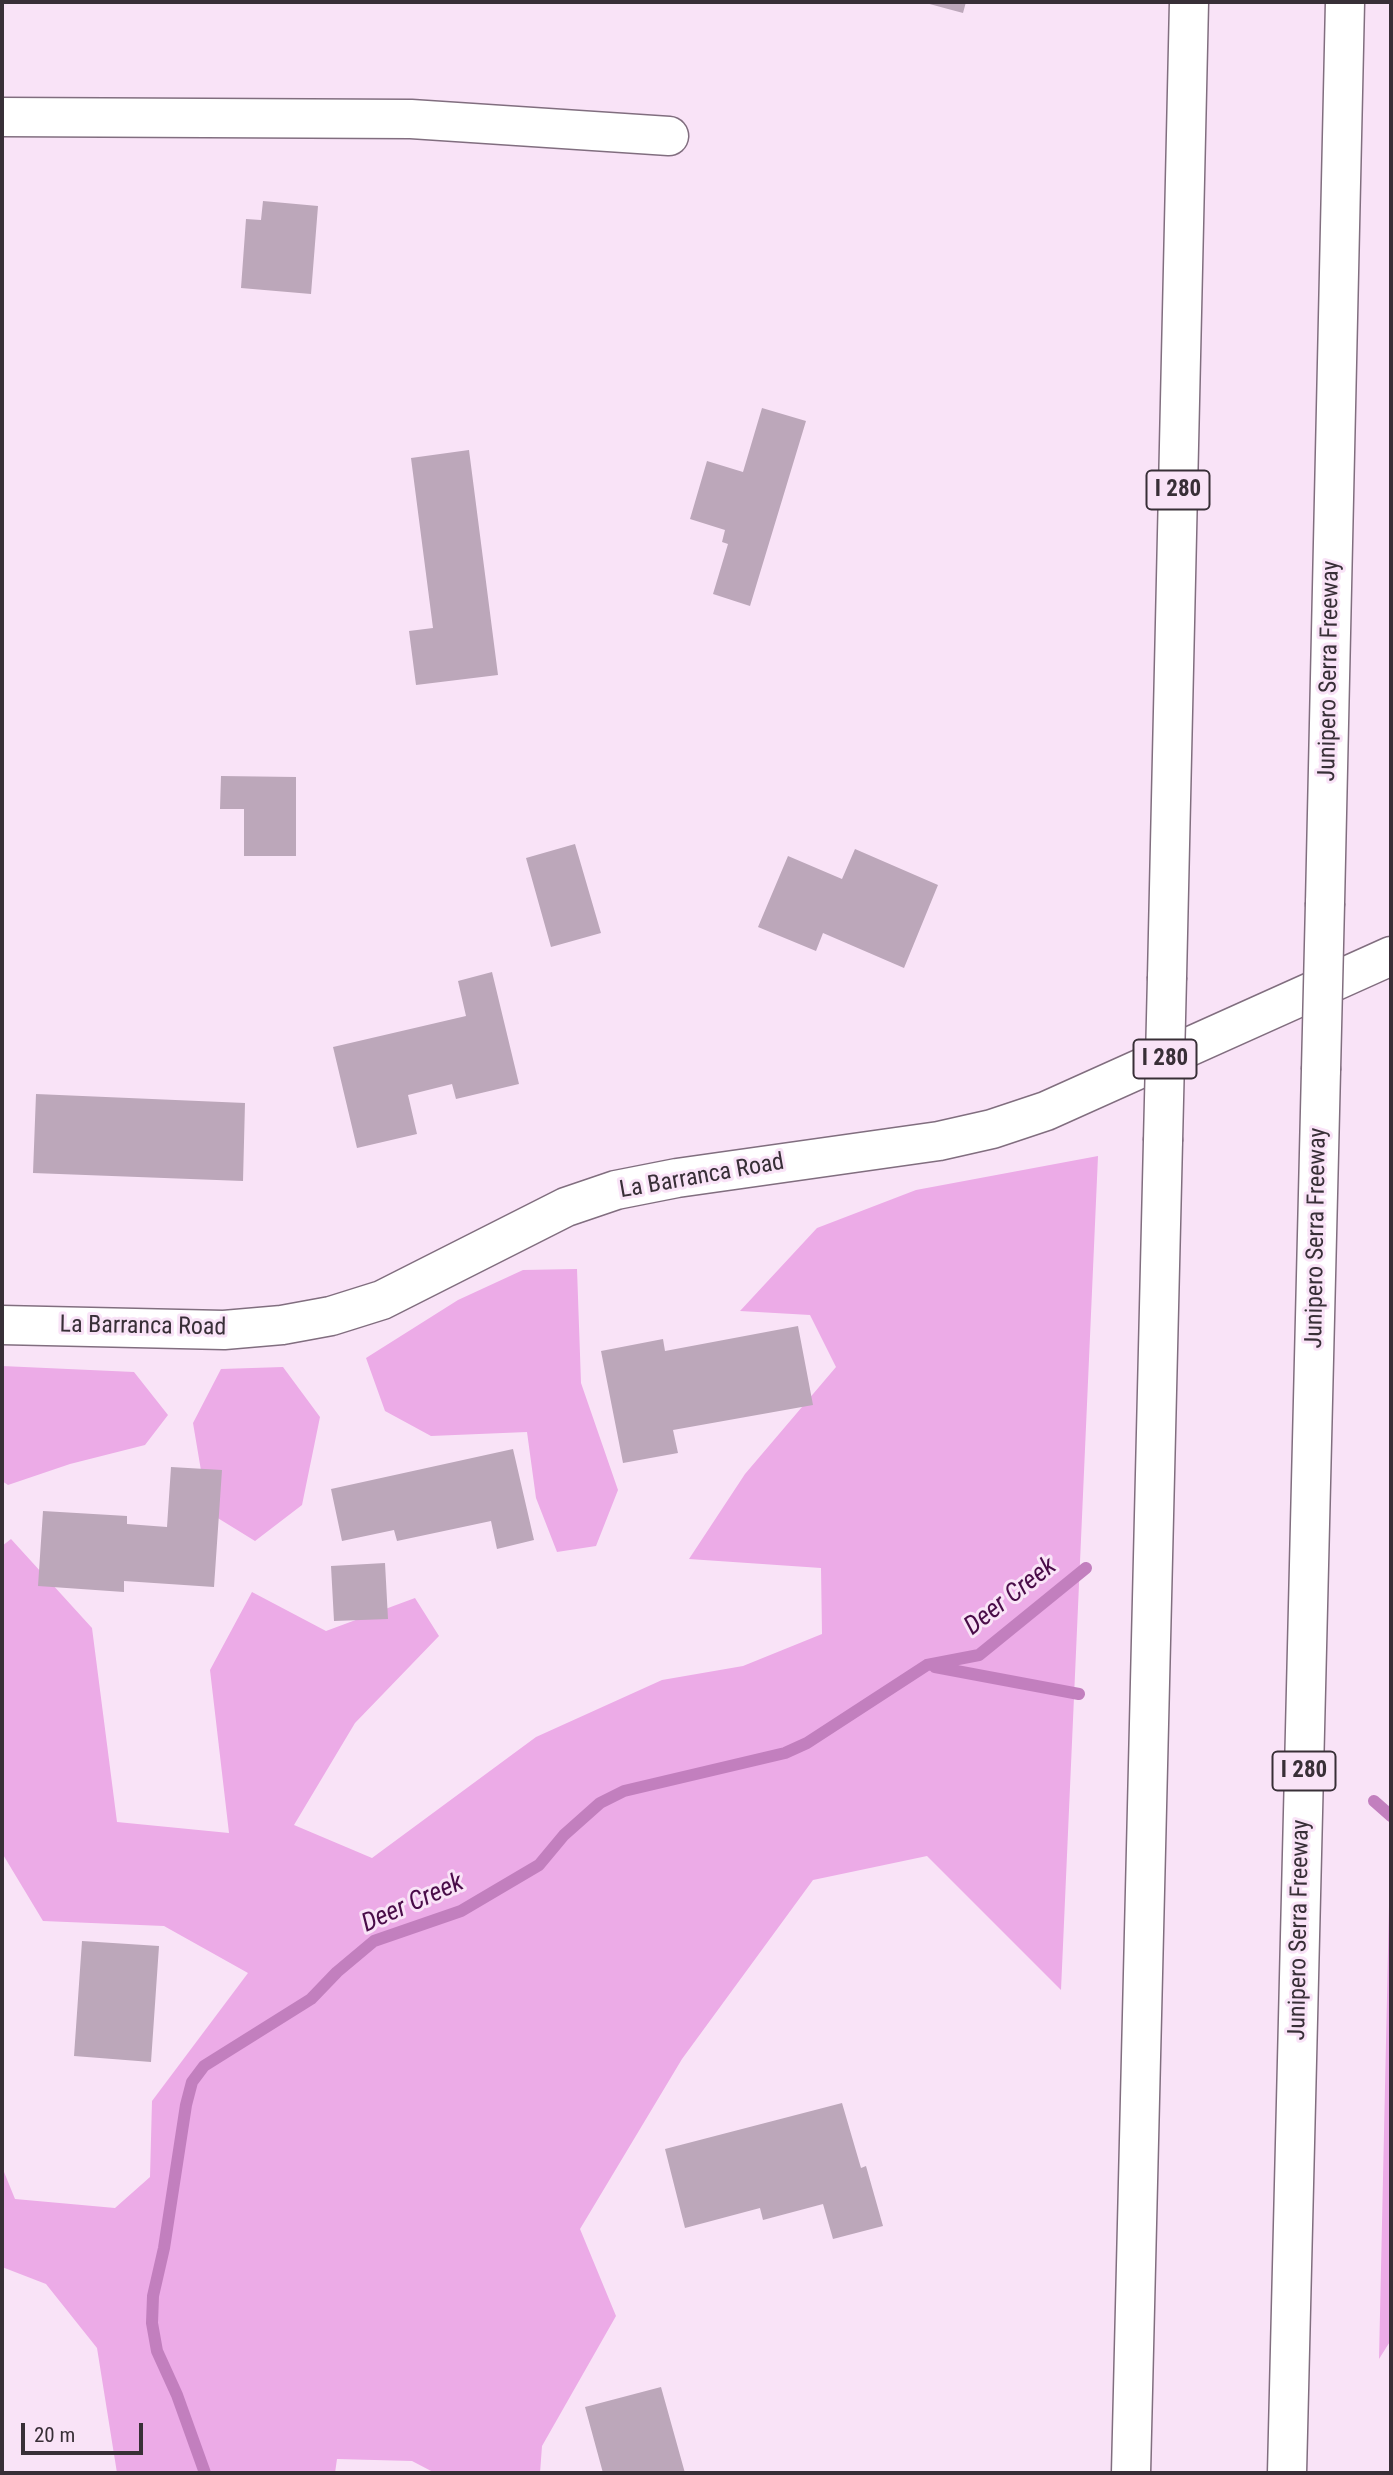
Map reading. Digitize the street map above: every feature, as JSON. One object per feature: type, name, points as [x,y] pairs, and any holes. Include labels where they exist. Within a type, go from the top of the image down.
[{"type":"main road","name":"I 280","points":[[1131,2473],[1189,2]]},
{"type":"main road","name":"Junipero Serra Freeway","points":[[1287,2473],[1345,2]]},
{"type":"main road","points":[[2,117],[411,119],[669,136]]},
{"type":"main road","name":"La Barranca Road","points":[[2,1325],[224,1330],[282,1325],[331,1316],[382,1300],[566,1207],[616,1190],[677,1178],[939,1141],[992,1129],[1046,1111],[1391,956]]},
{"type":"shaded area","points":[[1098,1156],[1061,1990],[927,1856],[813,1880],[682,2059],[580,2229],[616,2316],[542,2446],[540,2473],[435,2473],[412,2461],[337,2459],[335,2473],[117,2473],[97,2348],[46,2284],[2,2267],[2,2167],[15,2199],[115,2208],[150,2177],[152,2101],[248,1973],[164,1926],[43,1921],[2,1853],[2,1546],[11,1539],[92,1628],[117,1822],[229,1833],[210,1670],[252,1592],[326,1631],[415,1598],[439,1636],[355,1723],[294,1825],[372,1858],[536,1737],[662,1680],[743,1666],[822,1634],[821,1568],[689,1559],[745,1474],[836,1367],[810,1315],[740,1311],[817,1228],[916,1190]]},
{"type":"shaded area","points":[[577,1269],[581,1383],[618,1490],[596,1546],[557,1552],[536,1498],[527,1432],[431,1436],[385,1411],[366,1358],[458,1300],[523,1270]]},
{"type":"shaded area","points":[[2,1366],[134,1372],[168,1415],[145,1445],[70,1464],[8,1485],[2,1481]]},
{"type":"shaded area","points":[[283,1367],[320,1417],[302,1505],[255,1541],[208,1512],[193,1423],[221,1369]]},
{"type":"shaded area","points":[[1391,1815],[1391,2340],[1379,2359]]},
{"type":"building","points":[[922,2],[966,2],[963,13]]},
{"type":"building","points":[[263,201],[318,206],[311,294],[241,288],[246,219],[261,220]]},
{"type":"building","points":[[762,408],[806,421],[750,606],[713,594],[728,544],[722,542],[725,530],[690,519],[707,461],[743,472]]},
{"type":"building","points":[[469,450],[498,675],[416,685],[409,631],[433,628],[411,458]]},
{"type":"building","points":[[221,776],[296,777],[296,856],[244,856],[244,809],[220,809]]},
{"type":"building","points":[[575,844],[601,933],[551,947],[526,858]]},
{"type":"building","points":[[855,849],[938,885],[904,968],[823,933],[816,951],[758,927],[788,856],[842,879]]},
{"type":"building","points":[[492,972],[519,1084],[456,1099],[452,1084],[408,1095],[417,1134],[357,1148],[333,1047],[466,1016],[458,981]]},
{"type":"building","points":[[36,1094],[245,1103],[243,1181],[33,1173]]},
{"type":"building","points":[[798,1326],[813,1405],[673,1430],[678,1453],[623,1463],[601,1351],[663,1339],[665,1351]]},
{"type":"building","points":[[513,1449],[534,1540],[497,1549],[491,1521],[397,1541],[394,1530],[342,1541],[331,1489]]},
{"type":"building","points":[[171,1467],[222,1470],[214,1587],[124,1581],[124,1592],[38,1586],[43,1511],[127,1516],[127,1524],[167,1527]]},
{"type":"building","points":[[385,1563],[388,1619],[334,1621],[331,1566]]},
{"type":"building","points":[[82,1941],[159,1946],[151,2062],[74,2056]]},
{"type":"building","points":[[842,2103],[861,2168],[866,2166],[883,2226],[833,2239],[823,2204],[763,2220],[760,2208],[685,2228],[665,2149]]},
{"type":"building","points":[[661,2387],[685,2473],[603,2473],[585,2407]]},
{"type":"waterway","name":"Deer Creek","points":[[205,2473],[177,2395],[157,2351],[152,2323],[153,2296],[164,2248],[186,2105],[192,2082],[204,2066],[311,1999],[337,1972],[374,1941],[461,1911],[539,1865],[564,1835],[600,1803],[624,1791],[785,1753],[807,1743],[927,1665],[979,1655],[1086,1568]]},
{"type":"waterway","points":[[935,1667],[1079,1694]]},
{"type":"waterway","points":[[1374,1801],[1391,1816]]}]
